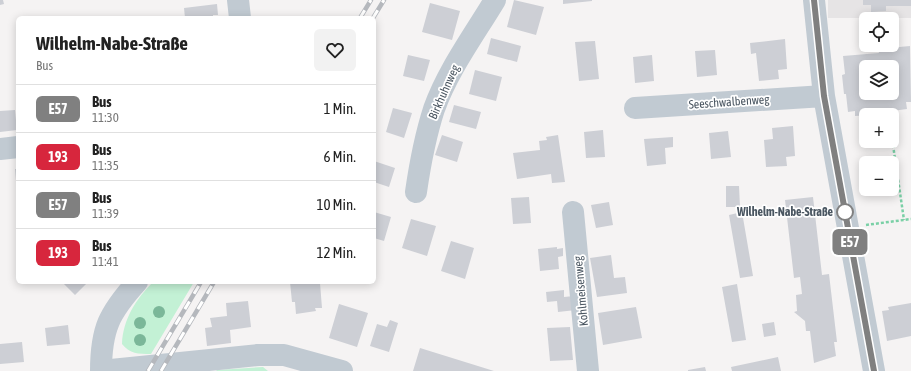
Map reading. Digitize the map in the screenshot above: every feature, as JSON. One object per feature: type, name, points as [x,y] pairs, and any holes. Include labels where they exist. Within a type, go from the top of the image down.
[{"type":"street","points":[[238,0],[240,16]]},
{"type":"street","name":"Birkhuhnweg","points":[[416,192],[422,152],[435,109],[446,83],[495,0]]},
{"type":"street","points":[[814,0],[824,96],[874,371]]},
{"type":"street","name":"Seeschwalbenweg","points":[[635,108],[824,96]]},
{"type":"street","points":[[0,149],[16,147]]},
{"type":"street","name":"Kohlmeisenweg","points":[[574,212],[588,371]]},
{"type":"street","points":[[135,284],[118,304],[106,326],[101,345],[101,371],[258,355],[284,363],[342,371]]},
{"type":"path","points":[[893,148],[904,220]]},
{"type":"path","points":[[848,227],[911,219]]},
{"type":"shaded area","points":[[828,0],[911,0],[911,18],[899,18],[899,12],[859,12],[859,18],[828,18]]},
{"type":"green space","points":[[151,284],[193,284],[151,354],[131,352],[122,344],[128,318],[141,295]]},
{"type":"green space","points":[[263,367],[268,371],[216,371],[217,370]]},
{"type":"building","points":[[0,0],[3,0],[4,4],[0,5]]},
{"type":"building","points":[[514,0],[544,7],[536,35],[507,27]]},
{"type":"building","points":[[563,0],[592,0],[592,1],[563,4]]},
{"type":"building","points":[[863,0],[911,0],[911,6],[886,6],[886,11],[871,12],[871,5],[863,5]]},
{"type":"building","points":[[430,3],[460,11],[452,40],[422,32]]},
{"type":"building","points":[[217,4],[218,15],[185,16],[184,8]]},
{"type":"building","points":[[491,38],[521,46],[517,62],[487,54]]},
{"type":"building","points":[[785,39],[787,69],[778,70],[779,79],[759,81],[756,53],[751,54],[750,43]]},
{"type":"building","points":[[595,41],[599,79],[579,81],[575,42]]},
{"type":"building","points":[[910,46],[911,102],[906,102],[907,109],[899,110],[899,108],[859,108],[859,116],[855,116],[855,111],[848,112],[846,94],[844,94],[842,75],[845,74],[843,56],[899,52],[899,47]]},
{"type":"building","points":[[715,50],[717,75],[697,77],[695,51]]},
{"type":"building","points":[[408,55],[430,60],[424,81],[403,76]]},
{"type":"building","points":[[652,55],[654,81],[635,83],[633,57]]},
{"type":"building","points":[[475,70],[502,77],[496,101],[469,94]]},
{"type":"building","points":[[454,105],[481,112],[476,129],[449,122]]},
{"type":"building","points":[[393,108],[412,113],[404,138],[386,132]]},
{"type":"building","points":[[15,110],[16,130],[0,132],[0,111]]},
{"type":"building","points":[[793,126],[795,156],[786,157],[787,166],[766,167],[764,140],[773,139],[772,128]]},
{"type":"building","points":[[603,130],[605,157],[586,158],[584,132]]},
{"type":"building","points":[[728,131],[731,157],[711,159],[709,133]]},
{"type":"building","points":[[442,135],[463,142],[457,162],[435,155]]},
{"type":"building","points":[[558,135],[565,182],[552,183],[551,174],[517,179],[513,153],[540,150],[539,141],[547,140],[546,137]]},
{"type":"building","points":[[673,137],[673,147],[665,148],[666,164],[647,166],[644,139]]},
{"type":"building","points":[[376,162],[395,168],[389,187],[376,183]]},
{"type":"building","points":[[726,186],[739,186],[740,207],[726,207]]},
{"type":"building","points":[[529,197],[531,223],[513,224],[511,198]]},
{"type":"building","points":[[813,197],[822,275],[829,274],[837,342],[834,342],[836,356],[814,363],[810,331],[806,331],[805,321],[794,312],[797,311],[796,295],[802,294],[800,277],[794,278],[785,200]]},
{"type":"building","points":[[609,202],[613,225],[596,228],[591,205]]},
{"type":"building","points":[[742,212],[753,276],[740,278],[729,215]]},
{"type":"building","points":[[376,213],[391,217],[384,241],[376,239]]},
{"type":"building","points":[[411,219],[436,226],[427,256],[402,248]]},
{"type":"building","points":[[451,241],[474,248],[465,279],[441,271]]},
{"type":"building","points":[[557,247],[557,249],[563,248],[563,256],[558,257],[559,269],[540,271],[538,249]]},
{"type":"building","points":[[611,255],[614,278],[625,277],[627,293],[597,297],[590,258]]},
{"type":"building","points":[[64,284],[86,284],[75,295]]},
{"type":"building","points":[[290,284],[320,284],[322,308],[315,308],[316,311],[296,314],[295,302],[292,302]]},
{"type":"building","points":[[737,284],[746,340],[732,342],[722,287]]},
{"type":"building","points":[[564,290],[564,297],[574,296],[576,310],[558,312],[557,301],[547,302],[546,292]]},
{"type":"building","points":[[248,301],[251,327],[230,330],[231,343],[207,346],[205,328],[212,327],[210,318],[227,316],[226,303]]},
{"type":"building","points":[[911,303],[911,336],[887,341],[882,311],[889,310],[888,307]]},
{"type":"building","points":[[339,304],[368,313],[357,347],[329,338]]},
{"type":"building","points":[[636,307],[642,338],[603,345],[598,313]]},
{"type":"building","points":[[390,320],[398,323],[389,352],[370,346],[377,324],[387,327]]},
{"type":"building","points":[[774,322],[776,335],[764,337],[762,324]]},
{"type":"building","points":[[68,325],[70,344],[47,346],[45,328]]},
{"type":"building","points":[[570,327],[573,360],[550,361],[547,328]]},
{"type":"building","points":[[22,342],[24,362],[0,364],[0,344]]},
{"type":"building","points":[[420,348],[494,371],[413,371]]},
{"type":"building","points":[[778,357],[781,371],[732,371],[731,367]]},
{"type":"building","points":[[705,367],[706,371],[688,371],[688,370]]},
{"type":"railway","points":[[361,16],[371,0]]},
{"type":"railway","points":[[374,16],[384,0]]},
{"type":"railway","points":[[148,371],[200,284]]},
{"type":"railway","points":[[161,371],[213,284]]},
{"type":"bus line","name":"E57","points":[[814,0],[816,34],[824,96],[874,371]]},
{"type":"place","name":"Wilhelm-Nabe-Straße","points":[[845,212]]}]
